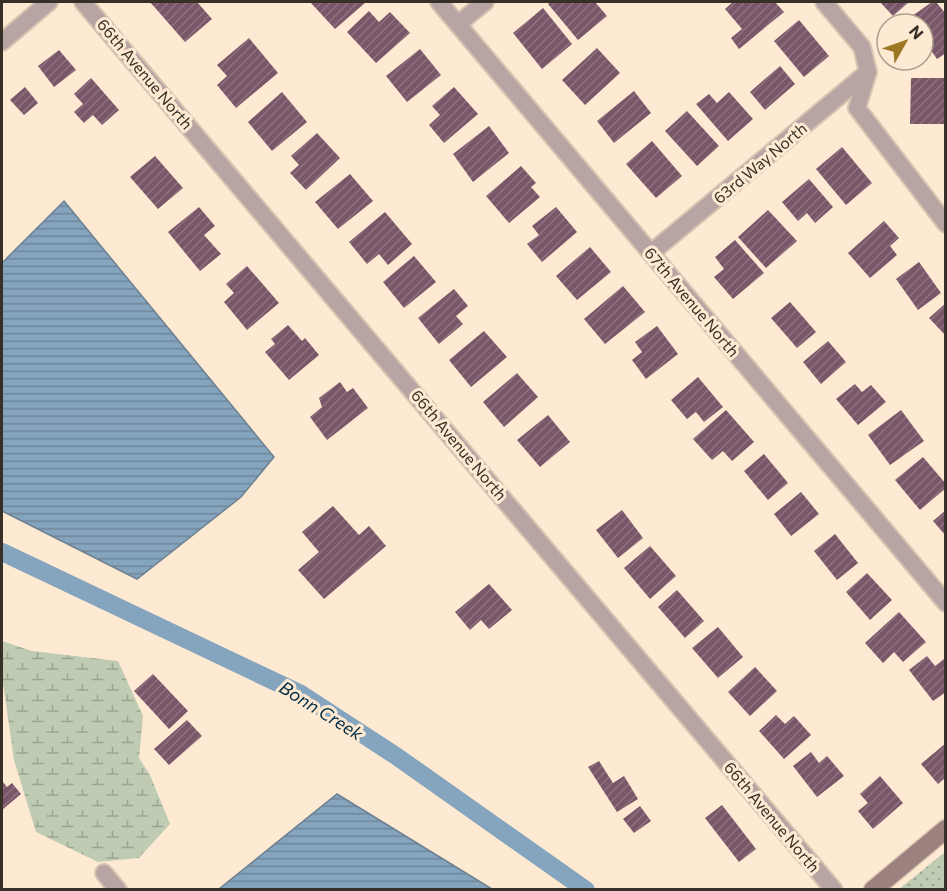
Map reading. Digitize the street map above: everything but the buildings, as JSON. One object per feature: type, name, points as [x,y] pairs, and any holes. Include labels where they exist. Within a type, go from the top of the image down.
[{"type":"street","points":[[2,42],[49,2]]},
{"type":"street","name":"66th Avenue North","points":[[83,2],[834,890]]},
{"type":"street","name":"67th Avenue North","points":[[439,2],[945,603]]},
{"type":"street","points":[[458,24],[485,2]]},
{"type":"street","points":[[824,2],[862,47],[868,72],[857,108],[945,224]]},
{"type":"street","name":"63rd Way North","points":[[651,254],[868,72]]},
{"type":"street","points":[[873,890],[945,829]]},
{"type":"street","points":[[104,873],[118,890]]},
{"type":"green space","points":[[2,641],[32,651],[118,661],[143,716],[139,758],[150,775],[170,824],[139,858],[98,862],[36,832],[14,760],[2,676]]},
{"type":"green space","points":[[945,852],[945,889],[899,889]]},
{"type":"water","points":[[64,201],[274,457],[241,497],[137,579],[2,511],[2,263]]},
{"type":"water","points":[[337,794],[492,889],[219,889]]},
{"type":"waterway","name":"Bonn Creek","points":[[2,552],[301,694],[396,756],[586,890]]}]
